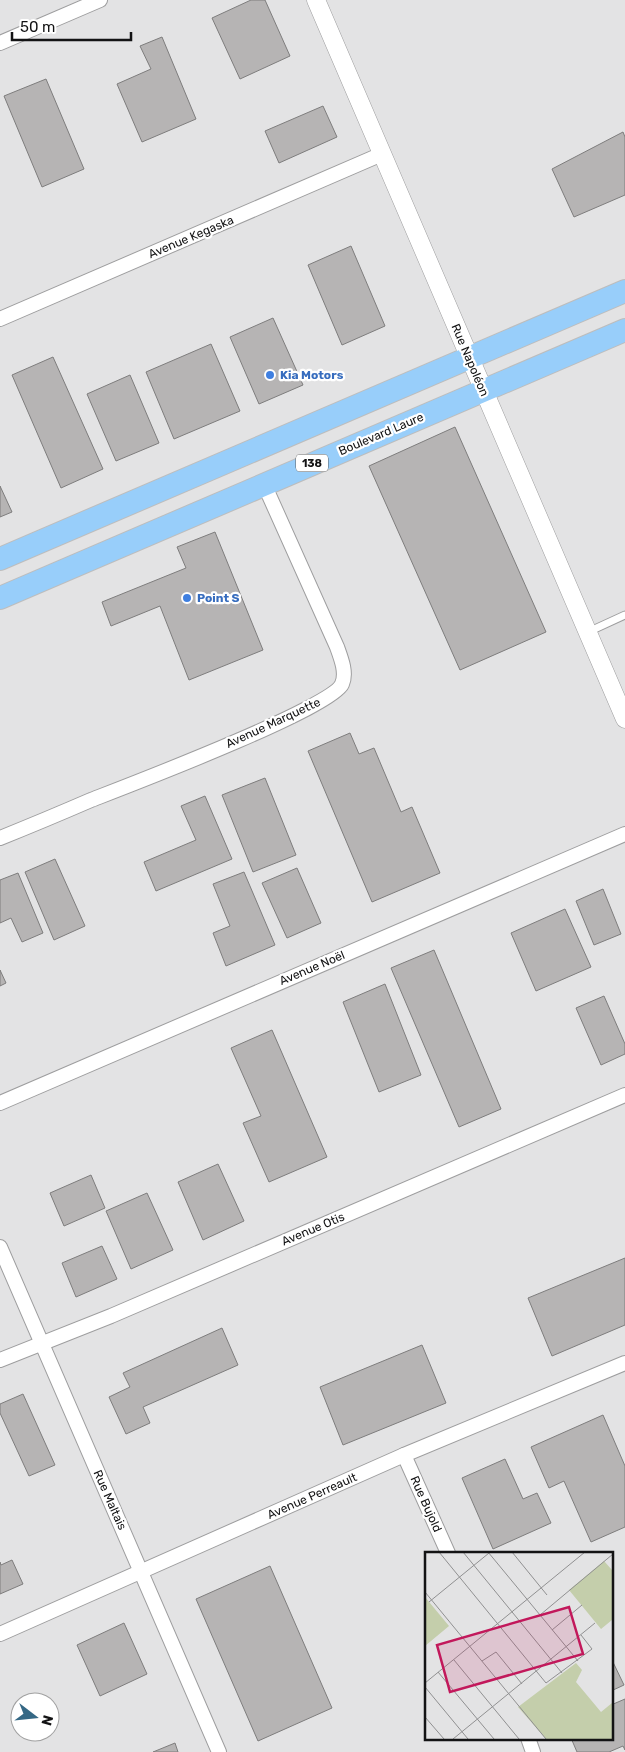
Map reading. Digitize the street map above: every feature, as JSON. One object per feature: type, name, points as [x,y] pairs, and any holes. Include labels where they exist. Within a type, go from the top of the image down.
[{"type":"highway","points":[[0,559],[625,292]]},
{"type":"highway","name":"Boulevard Laure","points":[[0,598],[625,330]]},
{"type":"street","points":[[0,43],[100,0]]},
{"type":"street","name":"Rue Napoléon","points":[[316,0],[625,720]]},
{"type":"street","name":"Avenue Kegaska","points":[[0,319],[382,154]]},
{"type":"street","name":"Avenue Marquette","points":[[0,838],[220,748],[297,714],[334,694],[342,684],[343,666],[337,647],[264,484]]},
{"type":"street","name":"Avenue Noël","points":[[0,1103],[625,834]]},
{"type":"street","name":"Avenue Otis","points":[[0,1360],[111,1316],[625,1095]]},
{"type":"street","name":"Rue Maltais","points":[[0,1247],[219,1752]]},
{"type":"street","name":"Avenue Perreault","points":[[0,1634],[404,1455],[625,1364]]},
{"type":"street","name":"Rue Bujold","points":[[404,1455],[448,1552]]},
{"type":"street","points":[[529,1740],[534,1752]]},
{"type":"lane","points":[[587,632],[625,615]]},
{"type":"building","points":[[251,0],[265,0],[290,56],[240,79],[212,18]]},
{"type":"building","points":[[162,37],[196,119],[142,142],[117,84],[151,69],[140,46]]},
{"type":"building","points":[[46,79],[84,169],[42,187],[4,96]]},
{"type":"building","points":[[323,106],[337,137],[279,163],[265,131]]},
{"type":"building","points":[[623,132],[625,137],[625,195],[574,217],[552,169]]},
{"type":"building","points":[[351,246],[385,326],[342,345],[308,265]]},
{"type":"building","points":[[273,318],[303,385],[259,404],[230,337]]},
{"type":"building","points":[[211,344],[240,411],[174,439],[146,372]]},
{"type":"building","points":[[53,357],[103,469],[61,488],[12,375]]},
{"type":"building","points":[[130,375],[159,443],[116,461],[87,394]]},
{"type":"building","points":[[455,427],[546,632],[460,670],[369,466]]},
{"type":"building","points":[[0,486],[12,512],[0,517]]},
{"type":"building","points":[[215,532],[263,650],[189,680],[160,606],[111,626],[102,602],[186,568],[177,547]]},
{"type":"building","points":[[350,733],[359,754],[374,748],[401,812],[412,807],[440,873],[372,902],[308,751]]},
{"type":"building","points":[[265,778],[296,855],[253,872],[222,795]]},
{"type":"building","points":[[205,796],[232,859],[156,891],[144,862],[196,840],[181,806]]},
{"type":"building","points":[[55,859],[85,926],[54,940],[25,872]]},
{"type":"building","points":[[297,868],[321,923],[287,938],[262,883]]},
{"type":"building","points":[[244,872],[275,945],[226,966],[213,933],[230,926],[213,884]]},
{"type":"building","points":[[18,873],[43,933],[22,942],[11,918],[0,923],[0,880]]},
{"type":"building","points":[[603,889],[621,934],[594,945],[576,901]]},
{"type":"building","points":[[565,909],[591,967],[536,991],[511,933]]},
{"type":"building","points":[[434,950],[501,1109],[459,1127],[391,968]]},
{"type":"building","points":[[0,970],[6,983],[0,986]]},
{"type":"building","points":[[385,984],[421,1075],[379,1092],[343,1002]]},
{"type":"building","points":[[604,996],[625,1044],[625,1054],[601,1065],[576,1008]]},
{"type":"building","points":[[272,1030],[327,1157],[269,1182],[243,1123],[261,1116],[231,1048]]},
{"type":"building","points":[[218,1164],[244,1221],[203,1240],[178,1182]]},
{"type":"building","points":[[91,1175],[105,1208],[64,1226],[50,1193]]},
{"type":"building","points":[[147,1193],[173,1250],[131,1269],[106,1211]]},
{"type":"building","points":[[102,1246],[117,1279],[76,1297],[62,1263]]},
{"type":"building","points":[[625,1258],[625,1325],[552,1356],[528,1298]]},
{"type":"building","points":[[222,1328],[238,1365],[143,1407],[150,1423],[126,1434],[109,1397],[130,1387],[123,1373]]},
{"type":"building","points":[[422,1345],[446,1403],[343,1445],[320,1387]]},
{"type":"building","points":[[23,1394],[55,1465],[29,1476],[0,1413],[0,1404]]},
{"type":"building","points":[[603,1415],[625,1466],[625,1527],[591,1542],[564,1481],[549,1488],[531,1447]]},
{"type":"building","points":[[505,1459],[523,1499],[537,1493],[551,1523],[493,1549],[462,1478]]},
{"type":"building","points":[[12,1560],[23,1584],[0,1594],[0,1562],[1,1565]]},
{"type":"building","points":[[270,1566],[332,1708],[258,1741],[196,1599]]},
{"type":"building","points":[[124,1623],[147,1674],[100,1696],[77,1645]]},
{"type":"building","points":[[612,1660],[624,1685],[612,1691]]},
{"type":"building","points":[[625,1699],[625,1750],[623,1746],[609,1752],[577,1752],[572,1740],[612,1740],[612,1705]]},
{"type":"building","points":[[175,1743],[178,1752],[153,1752]]},
{"type":"place","name":"Kia Motors","points":[[270,375]]},
{"type":"place","name":"Point S","points":[[187,598]]}]
